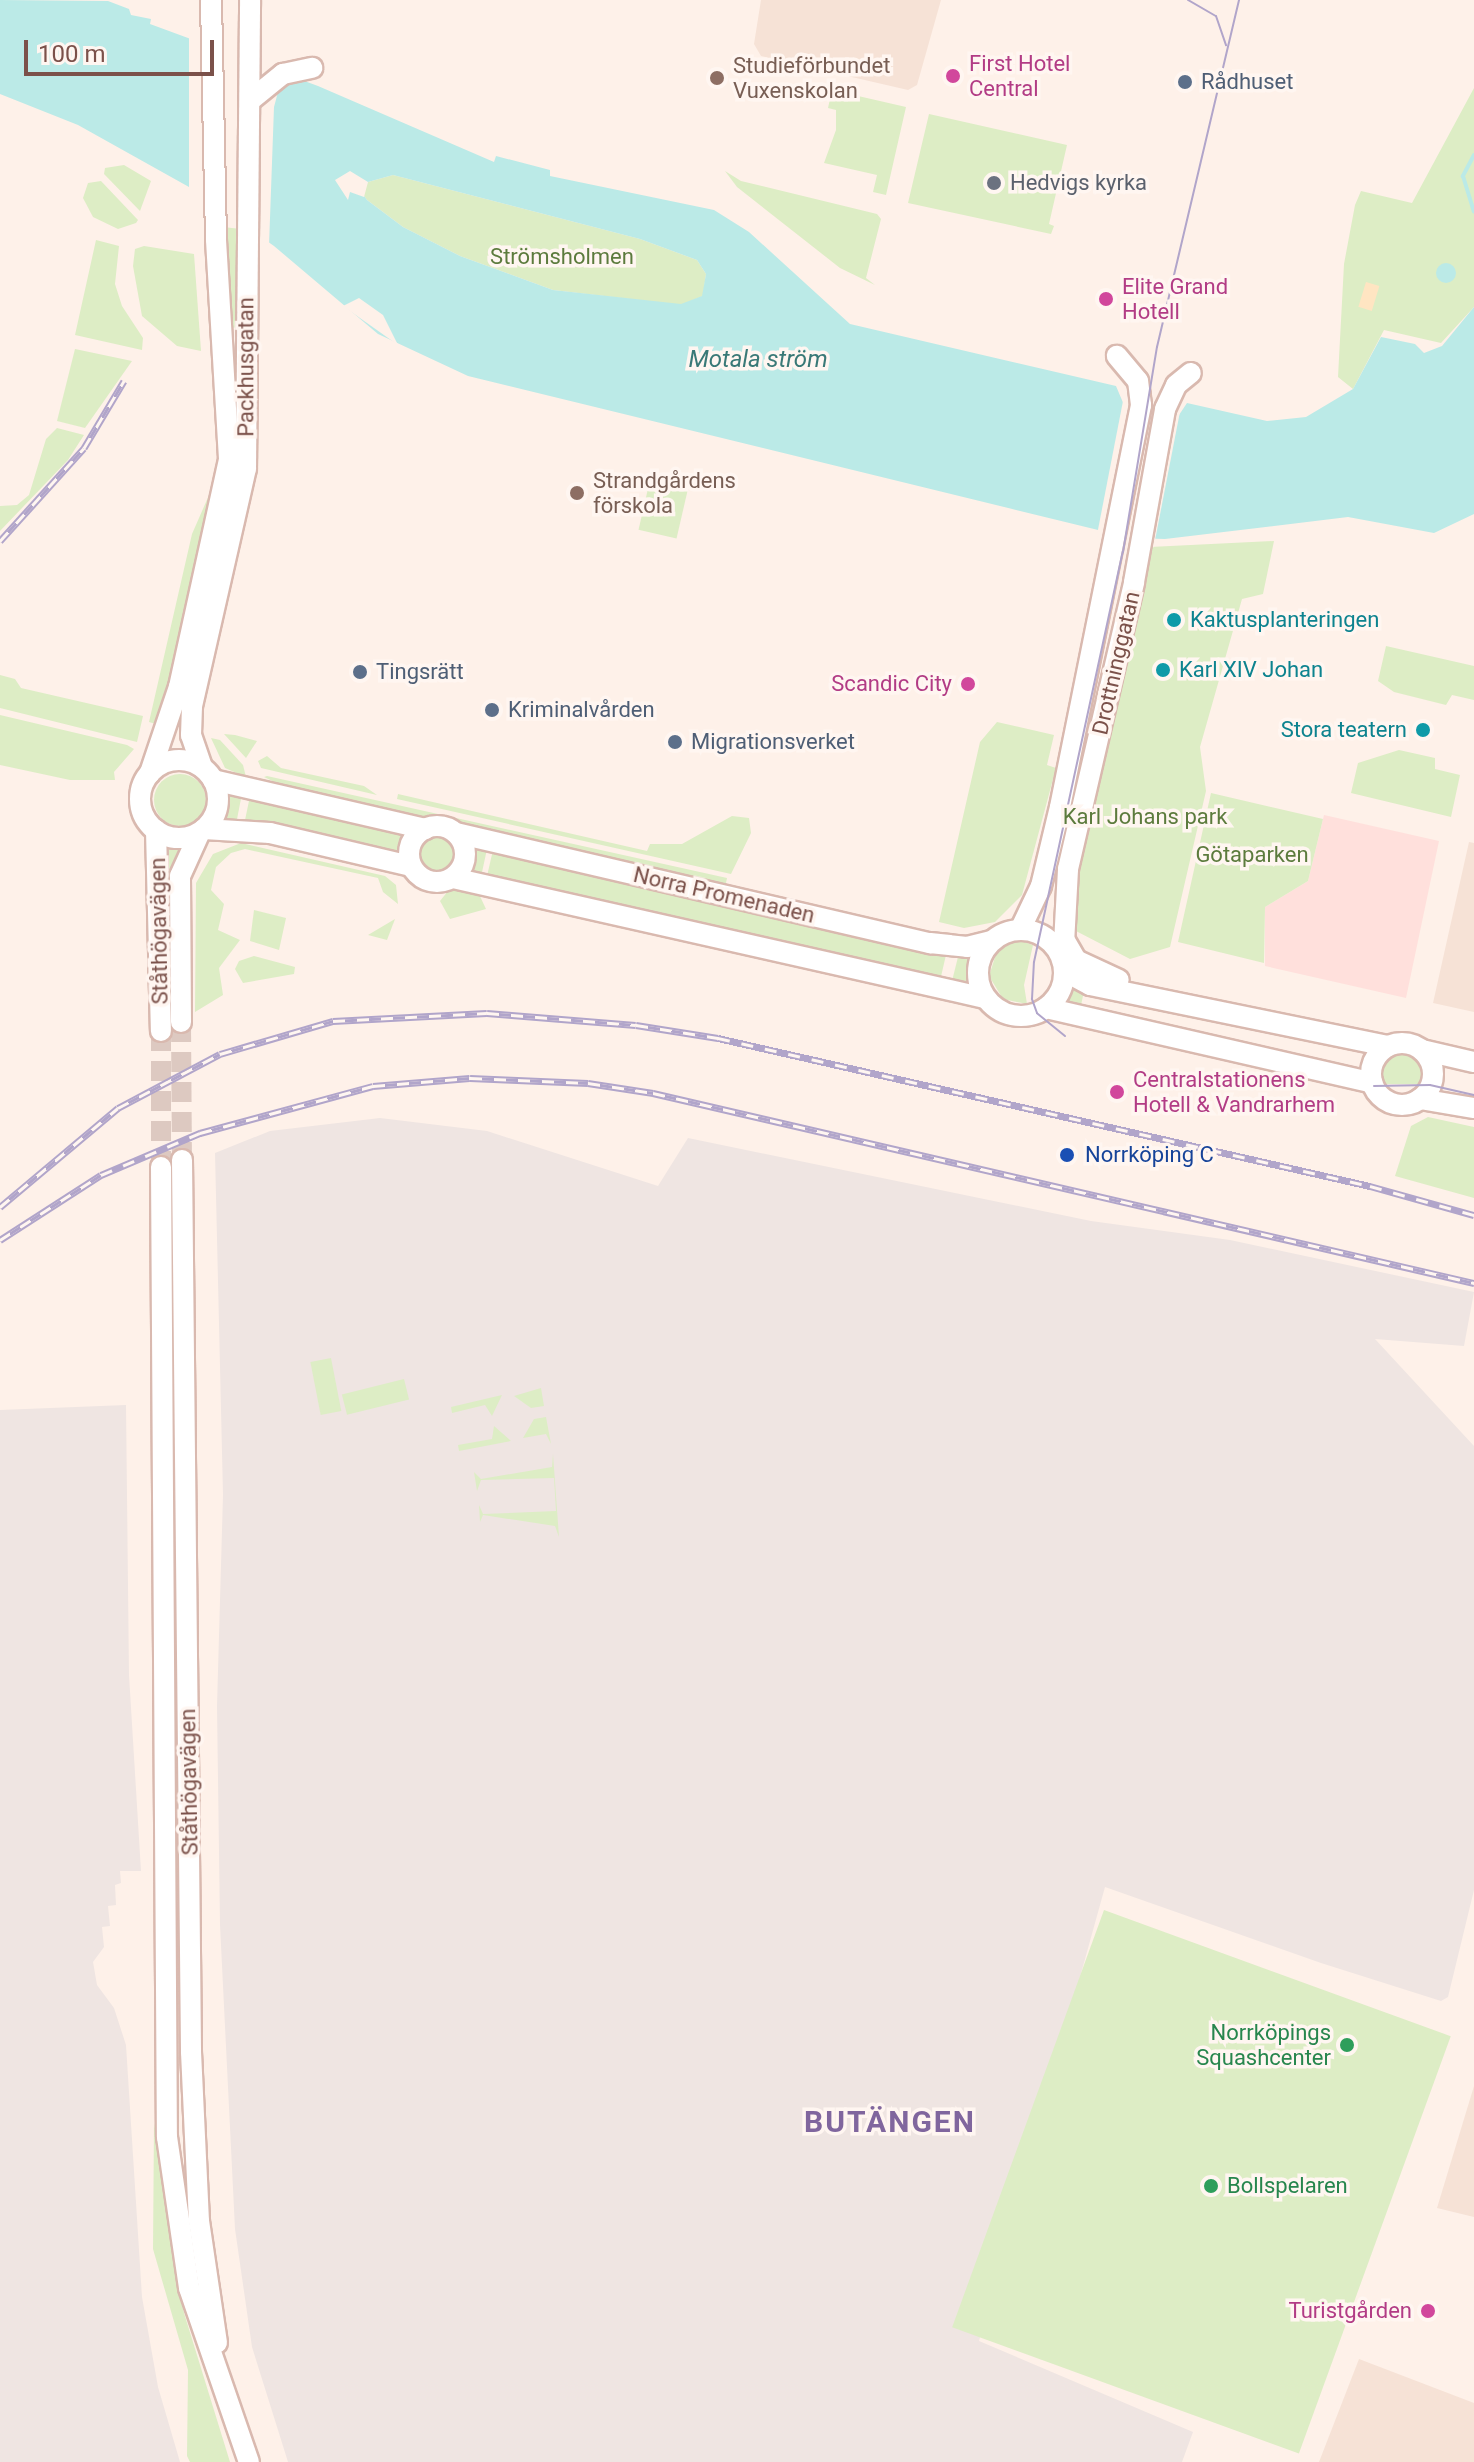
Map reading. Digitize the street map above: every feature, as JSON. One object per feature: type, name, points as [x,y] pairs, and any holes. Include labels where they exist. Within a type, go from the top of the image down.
[{"type":"main road","name":"Packhusgatan","points":[[208,771],[188,688],[229,459],[215,209],[215,66],[211,0]]},
{"type":"main road","name":"Packhusgatan","points":[[157,768],[176,735],[246,469],[247,231],[252,99],[250,0]]},
{"type":"main road","points":[[252,99],[288,71],[312,68]]},
{"type":"main road","name":"Drottninggatan","points":[[1020,930],[1041,886],[1114,550],[1141,405],[1138,381],[1117,356]]},
{"type":"main road","name":"Drottninggatan","points":[[1063,966],[1068,869],[1139,555],[1165,409],[1176,385],[1191,373]]},
{"type":"main road","points":[[187,761],[208,771],[290,802],[346,810],[425,829],[441,826],[456,833],[465,856],[453,878],[428,881],[411,866],[270,833],[202,830],[177,838],[156,830],[140,801],[157,768],[187,761]]},
{"type":"main road","points":[[202,830],[217,806],[208,771]]},
{"type":"main road","points":[[411,866],[410,845],[425,829]]},
{"type":"main road","name":"Ståthögavägen","points":[[156,830],[161,1031]]},
{"type":"main road","name":"Ståthögavägen","points":[[181,1022],[180,876],[202,830]]},
{"type":"main road","name":"Norra Promenaden","points":[[456,833],[930,943],[967,947],[991,941]]},
{"type":"main road","name":"Norra Promenaden","points":[[453,878],[985,998]]},
{"type":"main road","points":[[1474,1062],[1405,1043],[1388,1046],[1176,999],[1090,985],[1063,966],[1046,938],[1020,930],[991,941],[979,962],[985,998],[1014,1016],[1046,1008],[1373,1083],[1391,1103],[1420,1099],[1474,1108]]},
{"type":"main road","points":[[1064,938],[1076,960],[1094,971],[1176,999]]},
{"type":"main road","points":[[1046,1008],[1059,993],[1063,966]]},
{"type":"main road","points":[[1373,1083],[1373,1064],[1388,1046]]},
{"type":"main road","points":[[1420,1099],[1433,1074],[1422,1050]]},
{"type":"main road","name":"Ståthögavägen","points":[[182,1160],[191,2065],[199,2221],[226,2403]]},
{"type":"main road","name":"Ståthögavägen","points":[[161,1167],[168,1840],[163,2068],[171,2181],[189,2288],[226,2403],[249,2462]]},
{"type":"shaded area","points":[[761,0],[941,0],[917,85],[908,90],[761,56],[754,44]]},
{"type":"shaded area","points":[[1324,815],[1439,841],[1406,998],[1265,966],[1265,907],[1308,881]]},
{"type":"shaded area","points":[[1469,842],[1474,843],[1474,1012],[1433,1003]]},
{"type":"shaded area","points":[[380,1118],[487,1131],[658,1186],[688,1138],[1091,1221],[1230,1240],[1474,1292],[1464,1346],[1375,1339],[1474,1446],[1474,1890],[1448,1997],[1441,2001],[1321,1963],[1105,1887],[979,2341],[1193,2432],[1182,2462],[288,2462],[252,2347],[235,2229],[220,1925],[217,1706],[223,1495],[215,1153],[270,1131]]},
{"type":"shaded area","points":[[126,1405],[129,1675],[141,1871],[120,1871],[121,1883],[115,1885],[116,1905],[108,1906],[110,1926],[102,1927],[104,1947],[93,1962],[97,1985],[114,2008],[126,2045],[142,2297],[158,2387],[180,2462],[0,2462],[0,1410]]},
{"type":"shaded area","points":[[1474,2086],[1474,2217],[1437,2208]]},
{"type":"shaded area","points":[[1359,2359],[1474,2403],[1474,2462],[1319,2462]]},
{"type":"green space","points":[[1474,88],[1474,307],[1441,343],[1384,330],[1353,389],[1338,377],[1344,264],[1355,205],[1361,191],[1412,203]]},
{"type":"green space","points":[[832,90],[906,107],[886,195],[873,192],[877,175],[824,163],[836,130],[836,110],[828,108]]},
{"type":"green space","points":[[929,114],[1067,145],[1049,224],[1054,226],[1051,234],[908,203]]},
{"type":"green space","points":[[124,165],[151,181],[140,211],[104,174],[105,168]]},
{"type":"green space","points":[[725,171],[741,181],[877,214],[881,219],[866,278],[875,285],[840,268],[737,187]]},
{"type":"green space","name":"Strömsholmen","points":[[393,175],[640,239],[697,260],[706,274],[703,296],[681,305],[553,290],[460,256],[403,227],[367,200],[362,193],[368,182]]},
{"type":"green space","points":[[101,181],[138,220],[136,223],[118,229],[93,217],[83,198],[88,183]]},
{"type":"green space","points":[[223,227],[241,229],[240,327],[231,328]]},
{"type":"green space","points":[[96,240],[119,246],[115,284],[122,306],[143,338],[142,350],[75,335]]},
{"type":"green space","points":[[144,246],[194,254],[201,351],[177,346],[142,316],[133,266],[135,249]]},
{"type":"green space","points":[[75,349],[132,361],[85,428],[57,421]]},
{"type":"green space","points":[[57,428],[84,435],[68,460],[0,531],[0,506],[17,505],[29,495],[46,439]]},
{"type":"green space","points":[[219,450],[222,454],[163,726],[149,722],[192,534],[213,486]]},
{"type":"green space","points":[[650,480],[688,489],[677,538],[639,530]]},
{"type":"green space","name":"Karl Johans park","points":[[1274,541],[1263,594],[1242,599],[1200,747],[1206,791],[1170,947],[1130,959],[1076,931],[1071,899],[1150,547]]},
{"type":"green space","points":[[1386,646],[1474,666],[1474,700],[1452,695],[1446,705],[1394,692],[1378,681]]},
{"type":"green space","points":[[0,675],[15,679],[21,688],[143,716],[137,742],[0,708]]},
{"type":"green space","points":[[0,715],[134,749],[114,772],[115,780],[70,780],[0,765]]},
{"type":"green space","points":[[997,722],[1054,735],[1047,765],[1056,768],[1022,895],[995,922],[964,928],[939,922],[980,742]]},
{"type":"green space","points":[[224,734],[235,735],[257,741],[246,758]]},
{"type":"green space","points":[[211,738],[220,740],[243,765],[246,777],[225,768]]},
{"type":"green space","points":[[1399,750],[1435,758],[1435,769],[1460,775],[1451,817],[1351,793],[1358,763]]},
{"type":"green space","points":[[267,756],[281,768],[364,786],[377,795],[261,768],[258,761]]},
{"type":"green space","points":[[180,774],[198,782],[206,800],[198,818],[180,826],[162,818],[154,800],[162,782]]},
{"type":"green space","points":[[264,777],[727,878],[726,883],[712,884],[285,787]]},
{"type":"green space","points":[[226,792],[242,795],[236,826],[220,823]]},
{"type":"green space","name":"Götaparken","points":[[1211,793],[1323,819],[1308,881],[1265,907],[1264,963],[1178,942]]},
{"type":"green space","points":[[398,794],[647,851],[650,844],[682,844],[732,816],[749,818],[751,833],[731,874],[397,799]]},
{"type":"green space","points":[[250,796],[409,831],[400,855],[244,825]]},
{"type":"green space","points":[[437,833],[451,839],[457,853],[451,867],[437,873],[423,867],[417,853],[423,839]]},
{"type":"green space","points":[[165,842],[180,847],[172,873],[172,1026],[167,1027]]},
{"type":"green space","points":[[241,843],[385,876],[396,885],[398,904],[383,892],[378,878],[245,849],[231,853],[216,867],[211,890],[224,904],[218,930],[240,940],[219,968],[223,995],[195,1012],[196,883],[213,854]]},
{"type":"green space","points":[[472,846],[487,849],[481,877],[464,874],[471,864]]},
{"type":"green space","points":[[493,850],[946,955],[939,984],[486,879]]},
{"type":"green space","points":[[452,886],[478,892],[486,909],[450,919],[440,901]]},
{"type":"green space","points":[[254,910],[286,918],[279,950],[250,941]]},
{"type":"green space","points":[[395,919],[387,940],[368,935]]},
{"type":"green space","points":[[1016,939],[1033,945],[1024,985],[1027,1004],[1003,999],[989,976],[997,951]]},
{"type":"green space","points":[[959,953],[978,955],[975,988],[951,985]]},
{"type":"green space","points":[[254,956],[295,967],[294,974],[243,983],[235,969],[239,961]]},
{"type":"green space","points":[[1068,983],[1085,987],[1079,1014],[1058,1007]]},
{"type":"green space","points":[[1396,1052],[1418,1057],[1425,1071],[1424,1084],[1382,1084],[1383,1062]]},
{"type":"green space","points":[[1428,1117],[1474,1127],[1474,1198],[1395,1176],[1411,1126]]},
{"type":"green space","points":[[331,1358],[341,1411],[321,1415],[310,1362]]},
{"type":"green space","points":[[404,1379],[409,1399],[347,1415],[342,1394]]},
{"type":"green space","points":[[541,1388],[544,1406],[531,1408],[514,1396]]},
{"type":"green space","points":[[502,1395],[492,1416],[485,1405],[452,1413],[451,1407]]},
{"type":"green space","points":[[546,1417],[551,1444],[546,1434],[523,1438],[534,1419]]},
{"type":"green space","points":[[494,1426],[511,1441],[459,1451],[458,1445],[492,1439]]},
{"type":"green space","points":[[553,1454],[559,1537],[555,1526],[483,1515],[480,1522],[479,1505],[483,1514],[556,1511],[554,1478],[481,1480],[477,1491],[474,1472],[481,1479],[552,1467]]},
{"type":"green space","name":"Bollspelaren","points":[[1104,1910],[1451,2036],[1299,2453],[952,2327]]},
{"type":"green space","points":[[154,2123],[184,2313],[230,2462],[190,2462],[187,2456],[188,2370],[153,2249]]},
{"type":"sand","points":[[1366,282],[1379,286],[1372,311],[1358,307]]},
{"type":"water","name":"Motala ström","points":[[0,0],[108,1],[129,9],[131,15],[151,19],[150,24],[318,86],[494,162],[496,156],[550,170],[550,176],[714,210],[749,232],[850,324],[1116,386],[1124,405],[1179,415],[1187,403],[1267,421],[1306,417],[1353,389],[1381,337],[1415,344],[1424,353],[1442,346],[1474,307],[1474,514],[1434,533],[1348,517],[1165,539],[1131,538],[468,376],[378,334],[274,246],[189,187],[78,125],[0,94]],"holes":[[[393,175],[640,239],[697,260],[706,274],[702,296],[681,304],[553,290],[460,256],[403,227],[362,193],[368,182]]]},
{"type":"water","points":[[1442,263],[1450,263],[1456,273],[1450,283],[1442,283],[1436,277],[1436,269]]},
{"type":"pier","points":[[189,32],[298,75],[278,92],[274,107],[269,246],[189,192]]},
{"type":"pier","points":[[350,171],[368,182],[364,197],[350,192],[348,200],[335,180]]},
{"type":"pier","points":[[359,298],[383,315],[398,345],[343,306]]},
{"type":"pier","points":[[1123,401],[1180,412],[1154,548],[1097,536]]},
{"type":"waterway","points":[[1474,155],[1463,176],[1474,211]]},
{"type":"tunnel","points":[[181,1022],[182,1160]]},
{"type":"tunnel","points":[[161,1031],[161,1167]]},
{"type":"tram line","points":[[1188,0],[1216,16],[1226,45]]},
{"type":"tram line","points":[[1065,1036],[1037,1013],[1032,999],[1034,962],[1123,552],[1157,347],[1239,0]]},
{"type":"tram line","points":[[1374,1086],[1430,1085],[1474,1095]]},
{"type":"railway","points":[[0,541],[84,448],[124,381]]},
{"type":"railway","points":[[0,1207],[118,1108],[220,1054],[333,1021],[487,1013],[636,1025],[718,1038],[1370,1186],[1474,1215]]},
{"type":"railway","points":[[0,1240],[101,1175],[200,1133],[373,1086],[470,1078],[588,1083],[653,1093],[1474,1283]]},
{"type":"place","name":"First Hotel Central","points":[[953,76]]},
{"type":"place","name":"Studieförbundet Vuxenskolan","points":[[717,78]]},
{"type":"place","name":"Rådhuset","points":[[1185,82]]},
{"type":"place","name":"Hedvigs kyrka","points":[[994,183]]},
{"type":"place","name":"Elite Grand Hotell","points":[[1106,299]]},
{"type":"place","name":"Strandgårdens förskola","points":[[577,493]]},
{"type":"place","name":"Kaktusplanteringen","points":[[1174,620]]},
{"type":"place","name":"Karl XIV Johan","points":[[1163,670]]},
{"type":"place","name":"Tingsrätt","points":[[360,672]]},
{"type":"place","name":"Scandic City","points":[[968,684]]},
{"type":"place","name":"Kriminalvården","points":[[492,710]]},
{"type":"place","name":"Stora teatern","points":[[1423,730]]},
{"type":"place","name":"Migrationsverket","points":[[675,742]]},
{"type":"place","name":"Centralstationens Hotell & Vandrarhem","points":[[1117,1092]]},
{"type":"place","name":"Norrköping C","points":[[1067,1155]]},
{"type":"place","name":"Norrköpings Squashcenter","points":[[1347,2045]]},
{"type":"place","name":"Bollspelaren","points":[[1211,2186]]},
{"type":"place","name":"Turistgården","points":[[1428,2311]]},
{"type":"district","name":"BUTÄNGEN","points":[[890,2122]]}]
